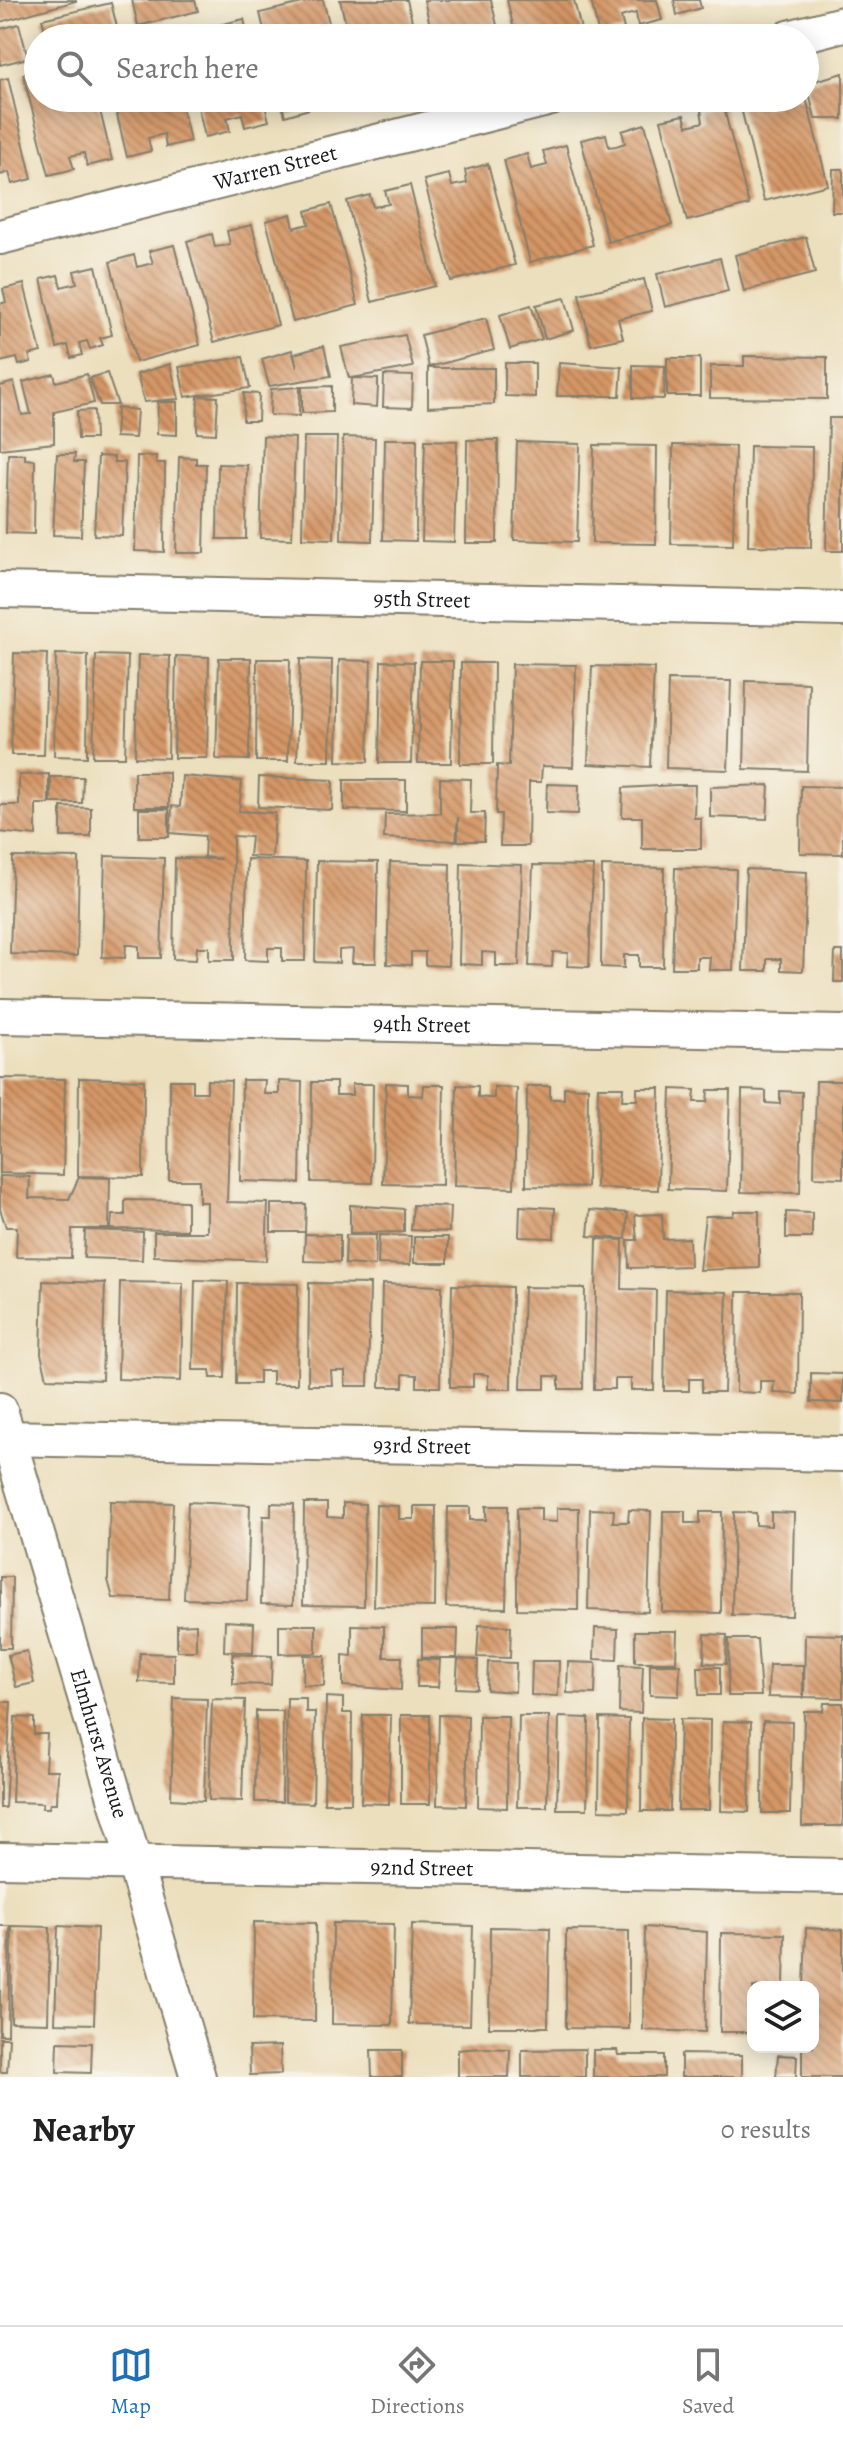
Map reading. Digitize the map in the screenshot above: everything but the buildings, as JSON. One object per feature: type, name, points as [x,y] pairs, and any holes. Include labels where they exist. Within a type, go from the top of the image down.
[{"type":"street","points":[[819,30],[843,24]]},
{"type":"street","name":"Warren Street","points":[[0,237],[496,112]]},
{"type":"street","name":"95th Street","points":[[0,590],[843,609]]},
{"type":"street","name":"94th Street","points":[[0,1016],[843,1033]]},
{"type":"street","name":"93rd Street","points":[[3,1429],[843,1454]]},
{"type":"street","name":"Elmhurst Avenue","points":[[3,1429],[198,2077]]},
{"type":"street","name":"92nd Street","points":[[0,1860],[843,1876]]}]
